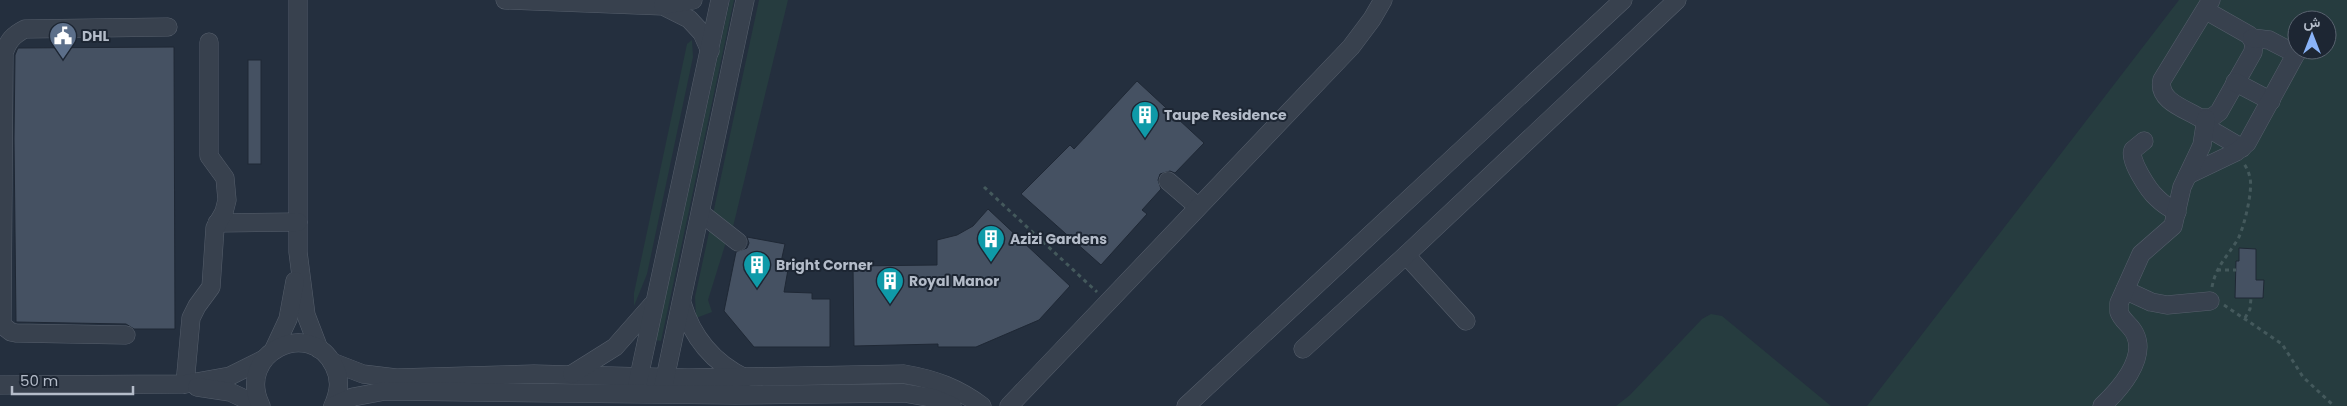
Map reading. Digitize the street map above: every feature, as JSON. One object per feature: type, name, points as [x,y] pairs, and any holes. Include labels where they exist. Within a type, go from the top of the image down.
[{"type":"street","points":[[260,406],[255,383],[256,375],[288,319],[292,303],[298,252],[298,0]]},
{"type":"street","points":[[505,0],[663,6],[693,0]]},
{"type":"street","points":[[633,400],[720,0]]},
{"type":"street","points":[[660,400],[745,0]]},
{"type":"street","points":[[1009,406],[1351,47],[1372,19],[1383,0]]},
{"type":"street","points":[[1186,406],[1623,0]]},
{"type":"street","points":[[1303,348],[1406,255],[1677,0]]},
{"type":"street","points":[[2102,406],[2126,377],[2138,350],[2134,331],[2118,312],[2119,303],[2141,254],[2151,244],[2169,232],[2173,226],[2178,198],[2202,145],[2206,123],[2219,112],[2253,52],[2254,43],[2252,38],[2208,5],[2161,85],[2161,90],[2167,99],[2206,123],[2239,150]]},
{"type":"street","points":[[663,6],[688,19],[702,33],[710,51]]},
{"type":"street","points":[[126,335],[11,332],[2,325],[0,320],[4,63],[8,43],[20,32],[36,28],[168,27]]},
{"type":"street","points":[[2252,38],[2258,37],[2269,40],[2287,48]]},
{"type":"street","points":[[185,384],[191,318],[197,306],[209,292],[213,282],[214,234],[217,222],[226,206],[227,184],[225,178],[209,156],[209,42]]},
{"type":"street","points":[[2188,175],[2239,150],[2251,138],[2293,60]]},
{"type":"street","points":[[2235,82],[2271,101]]},
{"type":"street","points":[[2144,142],[2133,150],[2132,160],[2152,193],[2163,204],[2177,212]]},
{"type":"street","points":[[1168,181],[1198,206]]},
{"type":"street","points":[[700,213],[738,242]]},
{"type":"street","points":[[217,222],[298,222]]},
{"type":"street","points":[[298,252],[305,309],[319,349],[332,362],[353,371],[385,378],[572,375],[745,378],[824,374],[904,374],[938,381],[954,388],[982,406]]},
{"type":"street","points":[[1406,255],[1466,320]]},
{"type":"street","points":[[2125,290],[2151,302],[2167,306],[2210,301]]},
{"type":"street","points":[[572,375],[615,347],[628,335],[655,301]]},
{"type":"street","points":[[682,303],[690,326],[704,347],[723,365],[745,378]]},
{"type":"street","points":[[185,384],[236,374],[269,354],[296,343],[319,349]]},
{"type":"street","points":[[332,362],[339,379],[337,398],[333,406]]},
{"type":"street","points":[[0,385],[185,384],[230,392],[260,406]]},
{"type":"street","points":[[333,406],[353,397],[385,391],[556,394],[633,400],[735,395],[904,393],[933,398],[952,406]]},
{"type":"street","points":[[556,394],[576,406]]},
{"type":"street","points":[[712,406],[735,395]]},
{"type":"path","points":[[2239,150],[2249,172],[2250,189],[2241,232],[2217,270],[2210,301],[2220,303],[2282,344],[2303,377],[2334,406]]},
{"type":"path","points":[[984,187],[1107,301]]},
{"type":"path","points":[[2217,270],[2236,270]]},
{"type":"path","points":[[2245,318],[2250,309],[2251,298]]},
{"type":"green space","points":[[730,0],[734,0],[661,341],[656,340]]},
{"type":"green space","points":[[759,0],[788,0],[732,231],[713,214]]},
{"type":"green space","points":[[2179,0],[2347,0],[2347,406],[1867,406]]},
{"type":"green space","points":[[692,40],[693,57],[647,274],[634,306],[634,293],[687,44]]},
{"type":"green space","points":[[710,228],[726,242],[708,300],[712,312],[696,318],[695,297]]},
{"type":"green space","points":[[1711,314],[1722,316],[1831,406],[1616,406],[1630,395],[1702,319]]},
{"type":"building","points":[[174,47],[175,329],[134,329],[126,324],[16,322],[14,139],[15,55],[18,48]]},
{"type":"building","points":[[248,60],[261,60],[261,164],[248,164]]},
{"type":"building","points":[[1137,81],[1204,143],[1175,173],[1170,171],[1160,174],[1158,180],[1161,189],[1142,210],[1147,214],[1101,265],[1021,194],[1070,145],[1074,149]]},
{"type":"building","name":"Azizi Gardens","points":[[988,209],[1070,286],[1039,320],[976,347],[938,347],[938,344],[854,346],[853,266],[937,265],[937,240],[957,235],[973,226]]},
{"type":"building","name":"Bright Corner","points":[[747,237],[785,244],[781,262],[789,264],[784,292],[812,293],[812,299],[830,299],[830,347],[754,347],[724,311],[736,252],[747,248],[749,243]]},
{"type":"building","points":[[2239,248],[2256,249],[2256,280],[2264,280],[2263,298],[2235,298],[2236,261],[2239,261]]},
{"type":"place","name":"DHL","points":[[63,60]]},
{"type":"place","name":"Taupe Residence","points":[[1145,139]]},
{"type":"place","name":"Azizi Gardens","points":[[991,263]]},
{"type":"place","name":"Bright Corner","points":[[757,289]]},
{"type":"place","name":"Royal Manor","points":[[890,305]]}]
